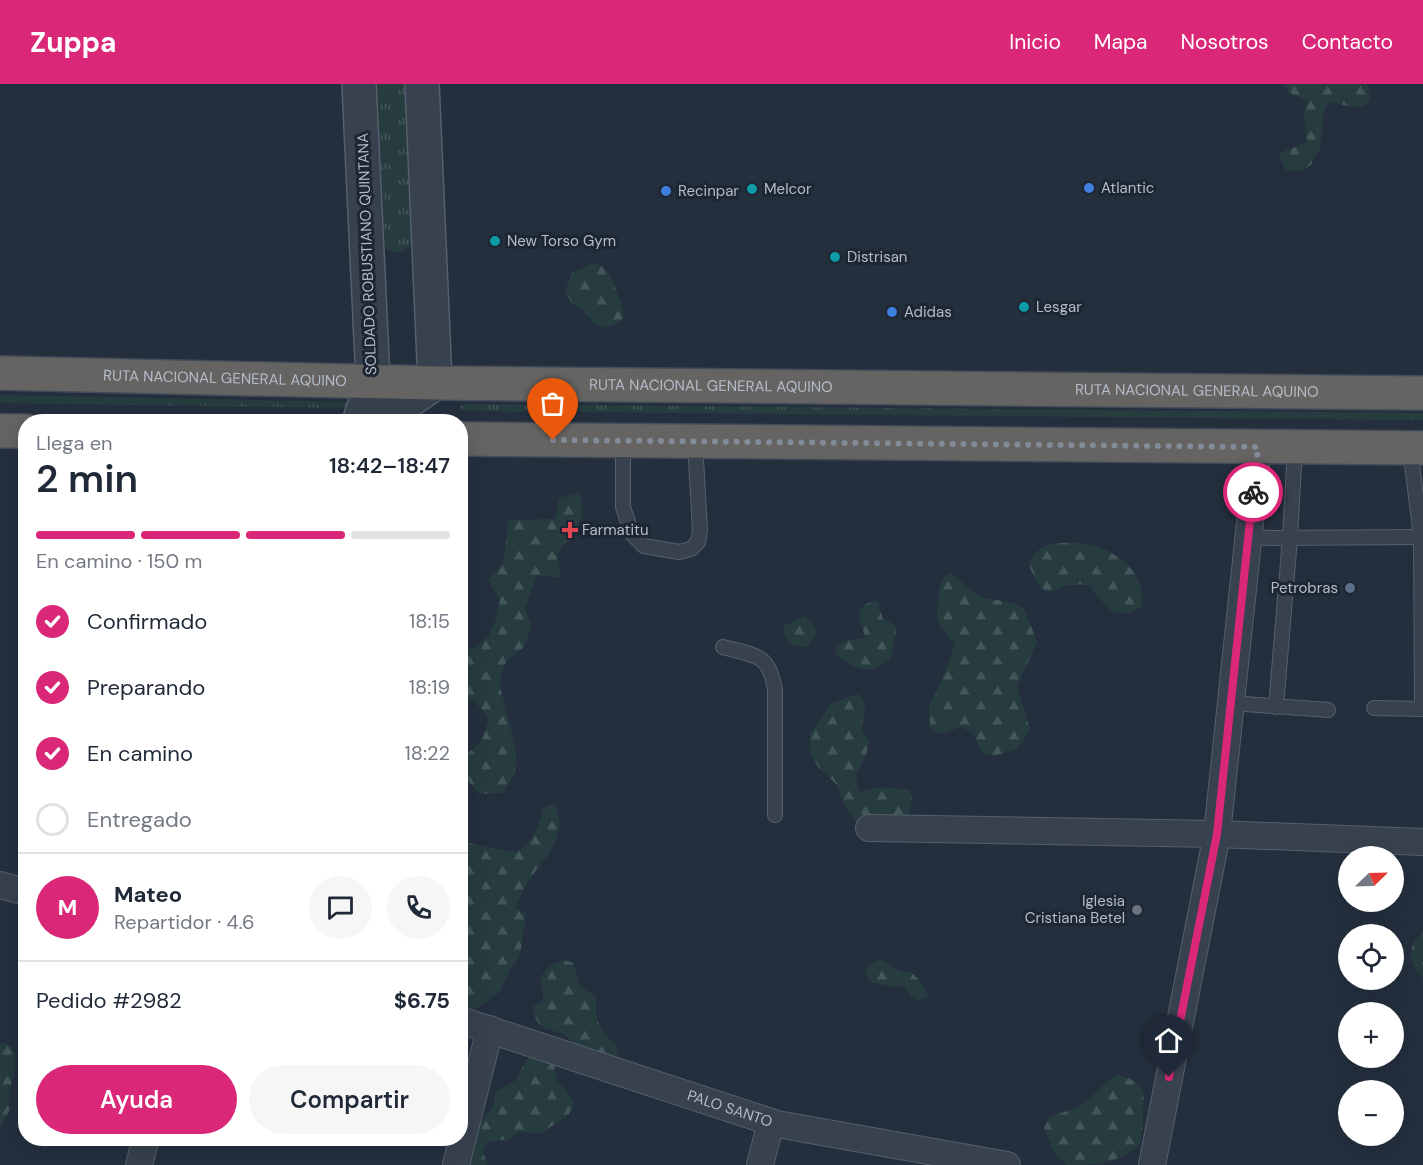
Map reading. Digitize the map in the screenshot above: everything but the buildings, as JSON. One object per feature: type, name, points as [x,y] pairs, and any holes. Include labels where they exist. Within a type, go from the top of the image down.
[{"type":"highway","name":"RUTA NACIONAL GENERAL AQUINO","points":[[0,373],[435,384],[1423,393]]},
{"type":"highway","points":[[0,431],[18,432]]},
{"type":"highway","points":[[468,440],[1416,448]]},
{"type":"street","name":"SOLDADO ROBUSTIANO QUINTANA","points":[[359,84],[373,381],[362,414]]},
{"type":"street","points":[[390,414],[435,384],[422,84]]},
{"type":"street","points":[[1152,1165],[1217,834],[1258,447]]},
{"type":"street","points":[[869,828],[1217,834],[1423,842]]},
{"type":"street","points":[[0,885],[18,890]]},
{"type":"street","name":"PALO SANTO","points":[[468,1022],[771,1122],[1007,1165]]},
{"type":"street","points":[[468,1117],[490,1029]]},
{"type":"street","points":[[760,1165],[771,1122]]},
{"type":"street","points":[[139,1165],[144,1146]]},
{"type":"street","points":[[456,1165],[461,1146]]},
{"type":"lane","points":[[622,441],[623,507],[632,534],[644,546],[679,552],[691,549],[698,542],[700,531],[695,441]]},
{"type":"lane","points":[[1276,707],[1295,447]]},
{"type":"lane","points":[[1374,708],[1423,709],[1422,537],[1416,448]]},
{"type":"lane","points":[[1249,538],[1422,537]]},
{"type":"lane","points":[[723,647],[760,657],[772,672],[775,690],[775,815]]},
{"type":"lane","points":[[1231,704],[1328,710]]},
{"type":"green space","points":[[377,84],[404,84],[411,245],[401,253],[388,251],[385,248]]},
{"type":"green space","points":[[1284,84],[1367,84],[1370,94],[1369,101],[1361,107],[1332,102],[1327,105],[1324,110],[1320,149],[1312,164],[1303,171],[1286,170],[1280,159],[1280,153],[1307,142],[1304,118],[1306,101],[1288,92]]},
{"type":"green space","points":[[594,263],[603,267],[609,274],[623,309],[622,321],[606,328],[595,324],[586,313],[571,302],[565,291],[572,273]]},
{"type":"green space","points":[[0,395],[351,402],[350,408],[0,403]]},
{"type":"green space","points":[[465,404],[1423,413],[1423,420],[461,410],[460,406]]},
{"type":"green space","points":[[580,492],[583,516],[557,555],[561,578],[537,575],[525,608],[532,626],[524,647],[506,661],[499,682],[516,750],[515,774],[502,793],[479,794],[468,781],[468,753],[482,740],[489,720],[476,702],[468,699],[468,649],[485,639],[496,618],[500,599],[488,580],[503,563],[509,520],[555,519],[559,498]]},
{"type":"green space","points":[[1054,543],[1087,544],[1119,558],[1135,573],[1140,583],[1142,606],[1132,611],[1117,613],[1111,610],[1088,585],[1077,584],[1048,592],[1039,586],[1029,566],[1038,551]]},
{"type":"green space","points":[[950,573],[980,597],[1014,603],[1024,608],[1037,642],[1017,686],[1030,729],[1017,749],[994,756],[983,753],[972,732],[961,727],[939,734],[930,727],[929,705],[940,685],[955,644],[940,626],[937,616],[942,580]]},
{"type":"green space","points":[[872,601],[878,602],[883,619],[893,624],[896,629],[892,655],[884,664],[873,669],[861,669],[851,665],[836,653],[836,646],[848,640],[865,638],[860,613],[861,608]]},
{"type":"green space","points":[[804,616],[813,623],[817,634],[807,647],[793,645],[787,640],[784,631],[784,626]]},
{"type":"green space","points":[[858,694],[864,705],[861,727],[869,742],[866,755],[856,775],[859,792],[878,788],[909,789],[911,804],[907,819],[868,827],[857,821],[848,812],[836,784],[818,767],[810,752],[810,734],[830,704]]},
{"type":"green space","points":[[554,803],[559,827],[557,838],[525,886],[516,908],[526,914],[518,960],[511,968],[499,992],[475,1010],[468,1008],[468,844],[514,852],[523,848],[531,839],[541,819],[543,808]]},
{"type":"green space","points":[[1423,933],[1423,978],[1412,961],[1411,949],[1413,943]]},
{"type":"green space","points":[[563,960],[574,963],[579,986],[596,996],[599,1024],[617,1046],[618,1057],[608,1061],[577,1053],[572,1042],[565,1035],[543,1027],[537,1021],[533,1007],[543,1001],[540,980],[549,967]]},
{"type":"green space","points":[[878,960],[900,971],[911,972],[919,980],[928,996],[918,1001],[902,985],[895,987],[870,982],[865,971],[867,966]]},
{"type":"green space","points":[[0,1043],[7,1043],[12,1047],[15,1055],[15,1070],[9,1093],[10,1109],[0,1128]]},
{"type":"green space","points":[[543,1043],[556,1057],[554,1067],[557,1080],[571,1098],[574,1106],[568,1115],[540,1134],[519,1132],[510,1139],[487,1142],[483,1152],[487,1165],[466,1165],[468,1139],[494,1104],[495,1093],[516,1080],[527,1059]]},
{"type":"green space","points":[[1118,1075],[1138,1084],[1143,1093],[1140,1144],[1114,1160],[1087,1165],[1066,1165],[1053,1150],[1044,1128],[1050,1117],[1071,1110],[1085,1102],[1105,1083]]},
{"type":"way so far","points":[[553,440],[1258,447],[1253,492]]},
{"type":"place","name":"Atlantic","points":[[1089,188]]},
{"type":"place","name":"Melcor","points":[[752,189]]},
{"type":"place","name":"Recinpar","points":[[666,191]]},
{"type":"place","name":"New Torso Gym","points":[[495,241]]},
{"type":"place","name":"Distrisan","points":[[835,257]]},
{"type":"place","name":"Lesgar","points":[[1024,307]]},
{"type":"place","name":"Adidas","points":[[892,312]]},
{"type":"place","name":"Farmatitu","points":[[570,530]]},
{"type":"place","name":"Petrobras","points":[[1350,588]]},
{"type":"place","name":"Iglesia Cristiana Betel","points":[[1137,910]]},
{"type":"route","points":[[1169,1077],[1217,834],[1253,492]]}]
